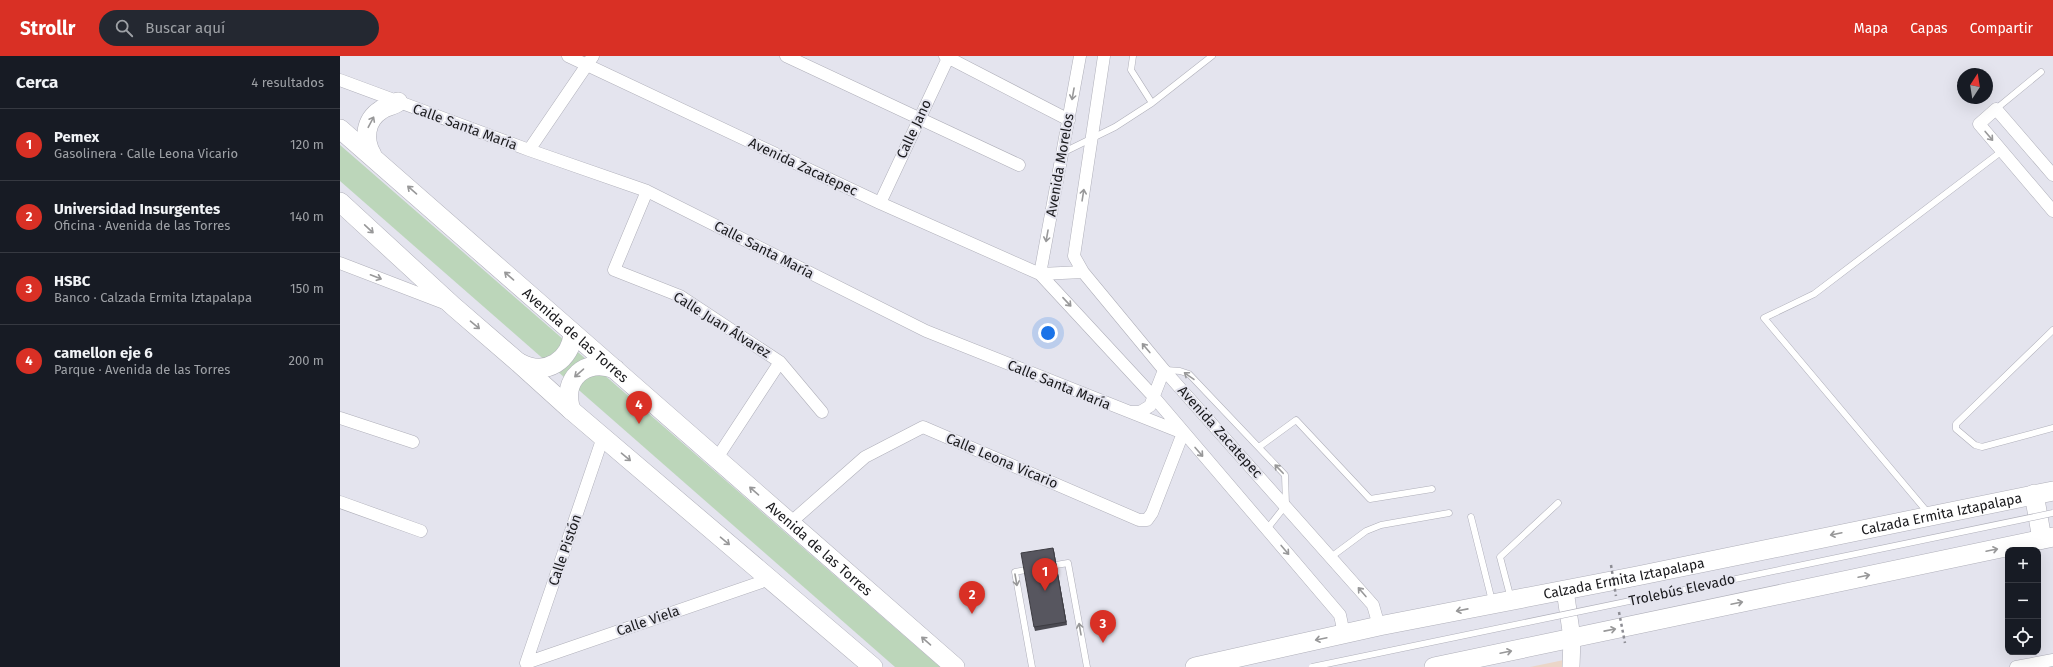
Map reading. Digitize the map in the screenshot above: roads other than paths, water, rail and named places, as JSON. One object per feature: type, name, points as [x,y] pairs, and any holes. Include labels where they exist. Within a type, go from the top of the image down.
[{"type":"main road","points":[[372,156],[366,141],[368,126],[371,119],[382,109],[398,102]]},
{"type":"main road","name":"Avenida de las Torres","points":[[340,129],[955,667]]},
{"type":"main road","points":[[342,209],[571,410],[874,667]]},
{"type":"main road","points":[[519,363],[526,366],[541,368],[556,364],[567,354],[573,333]]},
{"type":"main road","points":[[571,410],[568,403],[569,388],[577,374],[584,369],[600,365],[615,369]]},
{"type":"main road","name":"Calzada Ermita Iztapalapa","points":[[1195,667],[1217,665],[1379,626],[1566,590],[2053,491]]},
{"type":"main road","points":[[1434,667],[1462,664],[1572,638],[2048,538],[2034,494]]},
{"type":"street","name":"Avenida Zacatepec","points":[[568,56],[591,60],[880,203],[1040,274],[1153,396],[1183,433],[1340,615],[1344,634]]},
{"type":"street","points":[[786,56],[1019,165]]},
{"type":"street","name":"Avenida Morelos","points":[[1040,274],[1080,56]]},
{"type":"street","name":"Avenida Morelos","points":[[1083,272],[1074,256],[1104,56]]},
{"type":"street","points":[[947,57],[1068,120]]},
{"type":"street","name":"Calle Jano","points":[[880,203],[920,119],[947,57]]},
{"type":"street","points":[[529,150],[591,60]]},
{"type":"street","name":"Calle Santa María","points":[[340,80],[529,150],[647,191],[926,331],[1183,433]]},
{"type":"street","points":[[2053,175],[1996,109],[1979,124],[2053,211]]},
{"type":"street","name":"Calle Juan Álvarez","points":[[647,191],[614,270],[680,296],[780,362],[717,458]]},
{"type":"street","points":[[340,263],[453,306]]},
{"type":"street","name":"Avenida Zacatepec","points":[[1040,274],[1083,272],[1164,370],[1286,505],[1373,605],[1379,626]]},
{"type":"street","points":[[780,362],[822,412]]},
{"type":"street","points":[[1128,412],[1140,412],[1147,410],[1164,370]]},
{"type":"street","points":[[340,418],[413,442]]},
{"type":"street","name":"Calle Leona Vicario","points":[[790,523],[865,457],[923,427],[1139,520],[1147,520],[1152,513],[1183,433]]},
{"type":"street","name":"Calle Pistón","points":[[526,663],[603,437]]},
{"type":"street","points":[[340,502],[421,531]]},
{"type":"street","name":"Calle Viela","points":[[526,663],[770,579]]},
{"type":"street","points":[[1566,590],[1572,638],[1572,667]]},
{"type":"street","points":[[2016,667],[2053,660]]},
{"type":"lane","points":[[1133,56],[1131,70],[1152,103]]},
{"type":"lane","points":[[1062,153],[1092,140],[1115,127],[1152,103],[1212,56]]},
{"type":"lane","points":[[1996,109],[2041,72]]},
{"type":"lane","points":[[1930,515],[1764,318],[1814,294],[2002,151]]},
{"type":"lane","points":[[2053,330],[1956,424],[1956,429],[1975,445],[1982,447],[2053,428]]},
{"type":"lane","points":[[1164,370],[1180,371],[1189,374],[1285,475],[1286,505],[1267,529]]},
{"type":"lane","points":[[1259,447],[1296,420],[1370,499],[1432,489]]},
{"type":"lane","points":[[1512,600],[1500,557],[1558,503]]},
{"type":"lane","points":[[1331,557],[1366,531],[1381,525],[1449,513]]},
{"type":"lane","name":"Trolebús Elevado","points":[[1312,667],[2053,513]]},
{"type":"lane","points":[[1472,517],[1493,604]]},
{"type":"lane","points":[[1045,567],[1068,563],[1087,667]]},
{"type":"lane","points":[[1032,667],[1014,572],[1038,568]]},
{"type":"place","name":"camellon eje 6","points":[[639,424]]},
{"type":"place","name":"Pemex","points":[[1045,591]]},
{"type":"place","name":"Universidad Insurgentes","points":[[972,614]]},
{"type":"place","name":"HSBC","points":[[1103,643]]}]
